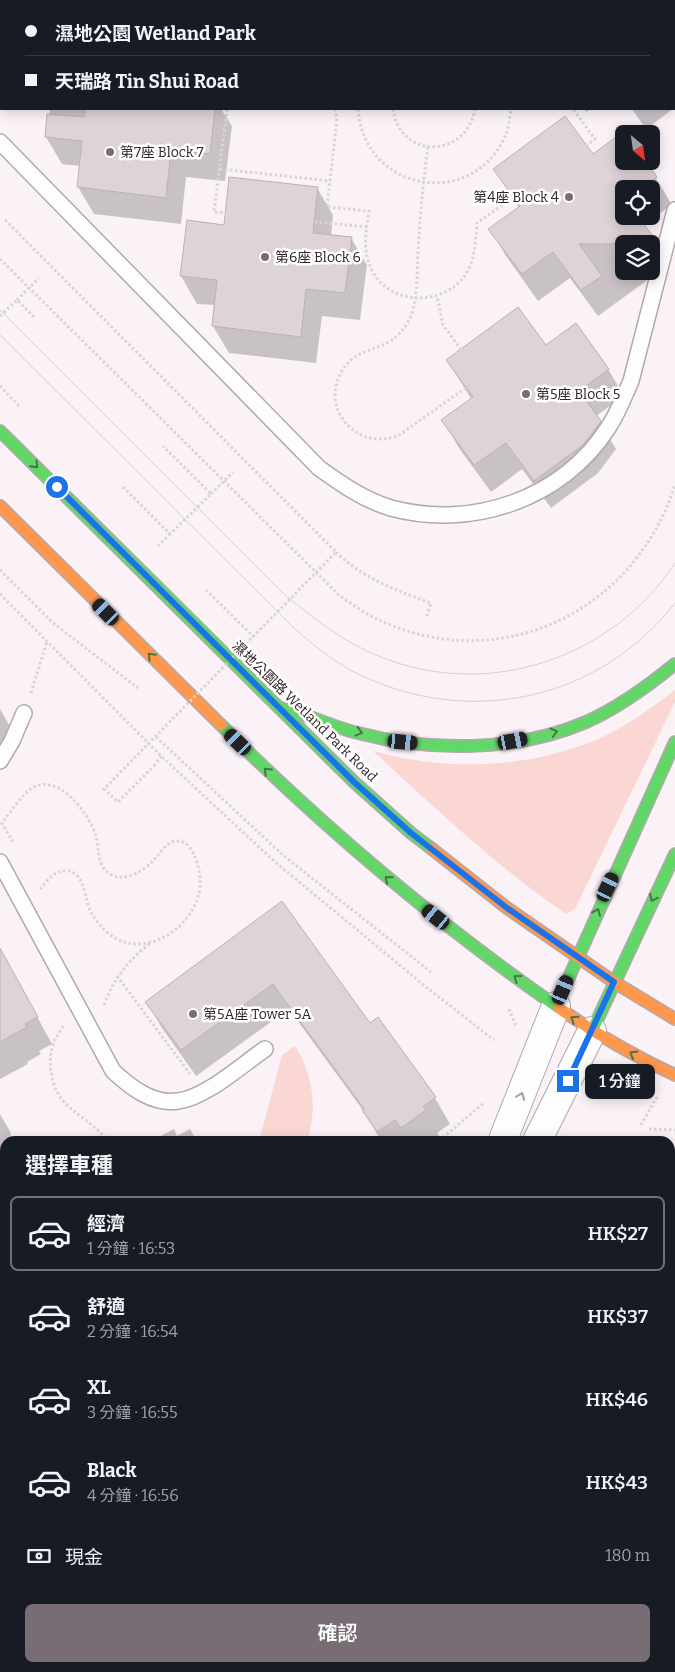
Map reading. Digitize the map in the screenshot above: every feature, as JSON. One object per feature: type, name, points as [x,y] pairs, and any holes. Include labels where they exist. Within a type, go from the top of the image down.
[{"type":"main road","name":"濕地公園路 Wetland Park Road","points":[[0,431],[354,782],[411,833],[507,908],[614,982],[675,1018]]},
{"type":"main road","points":[[0,506],[250,754],[361,856],[462,937],[556,1006],[592,1031],[641,1059],[675,1075]]},
{"type":"main road","points":[[279,706],[358,733],[403,742],[442,746],[513,741],[549,734],[584,723],[616,706],[652,683],[675,664]]},
{"type":"main road","points":[[556,1006],[675,742]]},
{"type":"main road","points":[[592,1031],[675,854]]},
{"type":"street","points":[[504,1136],[556,1006]]},
{"type":"street","points":[[540,1136],[592,1031]]},
{"type":"lane","points":[[0,142],[318,468],[340,484],[364,497],[390,508],[417,514],[444,516],[472,514],[499,508],[524,499],[548,486],[570,470],[590,451],[607,429],[621,406],[631,381],[675,210]]},
{"type":"lane","points":[[0,761],[12,741],[24,713]]},
{"type":"lane","points":[[0,862],[113,1071],[126,1084],[142,1094],[159,1099],[178,1101],[201,1094],[265,1049]]},
{"type":"path","points":[[227,110],[214,212],[367,227]]},
{"type":"path","points":[[335,110],[337,118],[327,207],[369,211],[366,254],[371,269],[380,282],[392,291],[406,297],[422,299],[437,296],[451,289],[463,278],[470,265],[478,223],[595,139],[573,110]]},
{"type":"path","points":[[358,110],[359,123],[365,140],[375,156],[405,178],[423,182],[459,179],[476,171],[490,159],[500,144],[508,127],[510,110]]},
{"type":"path","points":[[393,110],[399,128],[407,137],[417,144],[428,147],[450,144],[459,138],[467,130],[475,110]]},
{"type":"path","points":[[428,147],[423,182],[415,298],[409,320],[394,339],[357,356],[347,364],[340,374],[335,392],[337,410],[343,421],[362,436],[374,439],[398,436],[481,377],[443,325],[437,296]]},
{"type":"path","points":[[220,169],[330,181]]},
{"type":"path","points":[[5,220],[344,560],[372,579],[431,602],[427,616]]},
{"type":"path","points":[[0,316],[39,278]]},
{"type":"path","points":[[17,300],[34,318]]},
{"type":"path","points":[[163,446],[212,494]]},
{"type":"path","points":[[156,547],[233,472]]},
{"type":"path","points":[[123,487],[170,534]]},
{"type":"path","points":[[161,756],[154,766],[118,802],[104,789],[336,552]]},
{"type":"path","points":[[199,583],[254,637]]},
{"type":"path","points":[[0,594],[161,756],[274,861],[426,987],[494,1040]]},
{"type":"path","points":[[156,737],[284,856],[431,972]]},
{"type":"path","points":[[16,848],[2,823],[32,788],[49,784],[58,787],[81,809],[95,834],[102,867],[110,874],[119,878],[129,876],[153,862],[170,843],[177,841],[185,843],[190,847],[199,865],[201,879],[200,894],[195,908],[182,925],[166,937],[153,942],[138,943],[124,941],[111,935],[100,925],[86,900],[80,879],[74,874],[66,871],[58,872],[50,876],[39,890],[35,881]]},
{"type":"path","points":[[99,997],[104,1006],[117,976],[128,963],[153,942]]},
{"type":"path","points":[[117,976],[191,1075],[183,1078]]},
{"type":"path","points":[[63,1026],[55,1040],[51,1056],[51,1072],[56,1089],[65,1103],[103,1136]]},
{"type":"path","points":[[445,1136],[488,1099]]},
{"type":"path","points":[[649,1129],[674,1130]]},
{"type":"shaded area","points":[[675,690],[675,702],[575,909],[566,914],[491,857],[373,751],[427,762],[455,764],[510,762],[537,758],[591,742],[613,732]]},
{"type":"shaded area","points":[[295,1046],[310,1080],[313,1105],[308,1136],[260,1136],[282,1055]]},
{"type":"building","name":"第7座 Block 7","points":[[86,110],[215,110],[210,154],[171,150],[166,198],[77,187],[82,141],[45,137],[47,114],[84,117]]},
{"type":"building","name":"第4座 Block 4","points":[[565,116],[593,154],[615,138],[615,170],[652,170],[657,177],[653,180],[615,180],[615,225],[645,225],[652,235],[615,235],[615,244],[579,244],[602,276],[581,290],[553,252],[522,274],[488,229],[520,206],[493,169]]},
{"type":"building","name":"第6座 Block 6","points":[[229,177],[318,187],[313,233],[352,237],[345,293],[306,289],[301,337],[212,326],[217,280],[180,276],[187,220],[224,225]]},
{"type":"building","name":"第5座 Block 5","points":[[518,307],[546,345],[576,323],[609,369],[579,391],[601,421],[600,423],[583,445],[534,481],[506,443],[474,465],[441,420],[473,397],[446,360]]},
{"type":"building","name":"第5A座 Tower 5A","points":[[282,901],[370,1023],[378,1017],[436,1097],[423,1107],[426,1110],[401,1128],[395,1120],[377,1132],[362,1110],[364,1109],[273,984],[181,1050],[145,1002]]},
{"type":"building","points":[[0,948],[38,1017],[25,1024],[27,1027],[0,1042]]},
{"type":"tram line","points":[[0,310],[283,593],[317,621],[354,645],[381,657],[422,669],[463,674],[504,671],[544,662],[583,646],[618,624],[649,596],[675,563]]},
{"type":"tram line","points":[[0,335],[308,641],[356,673],[398,690],[442,699],[485,701],[528,696],[569,683],[608,663],[644,637],[675,603]]},
{"type":"traffic: fast","points":[[0,431],[354,782],[411,833],[432,849]]},
{"type":"traffic: fast","points":[[286,708],[340,728],[414,744],[444,746],[503,744],[559,732],[586,722],[632,696],[675,664]]},
{"type":"traffic: fast","points":[[221,725],[260,764],[384,874],[470,943],[559,1008]]},
{"type":"traffic: fast","points":[[556,1006],[675,742]]},
{"type":"traffic: fast","points":[[592,1031],[675,854]]},
{"type":"traffic: slow","points":[[0,506],[221,725]]},
{"type":"traffic: slow","points":[[432,849],[507,908],[614,982],[675,1019]]},
{"type":"traffic: slow","points":[[559,1008],[616,1044],[675,1075]]},
{"type":"place","name":"第7座 Block 7","points":[[110,152]]},
{"type":"place","name":"第4座 Block 4","points":[[569,197]]},
{"type":"place","name":"第6座 Block 6","points":[[265,257]]},
{"type":"place","name":"第5座 Block 5","points":[[526,394]]},
{"type":"place","name":"第5A座 Tower 5A","points":[[193,1014]]},
{"type":"route","points":[[57,487],[354,782],[411,833],[507,908],[614,982],[568,1081]]}]
